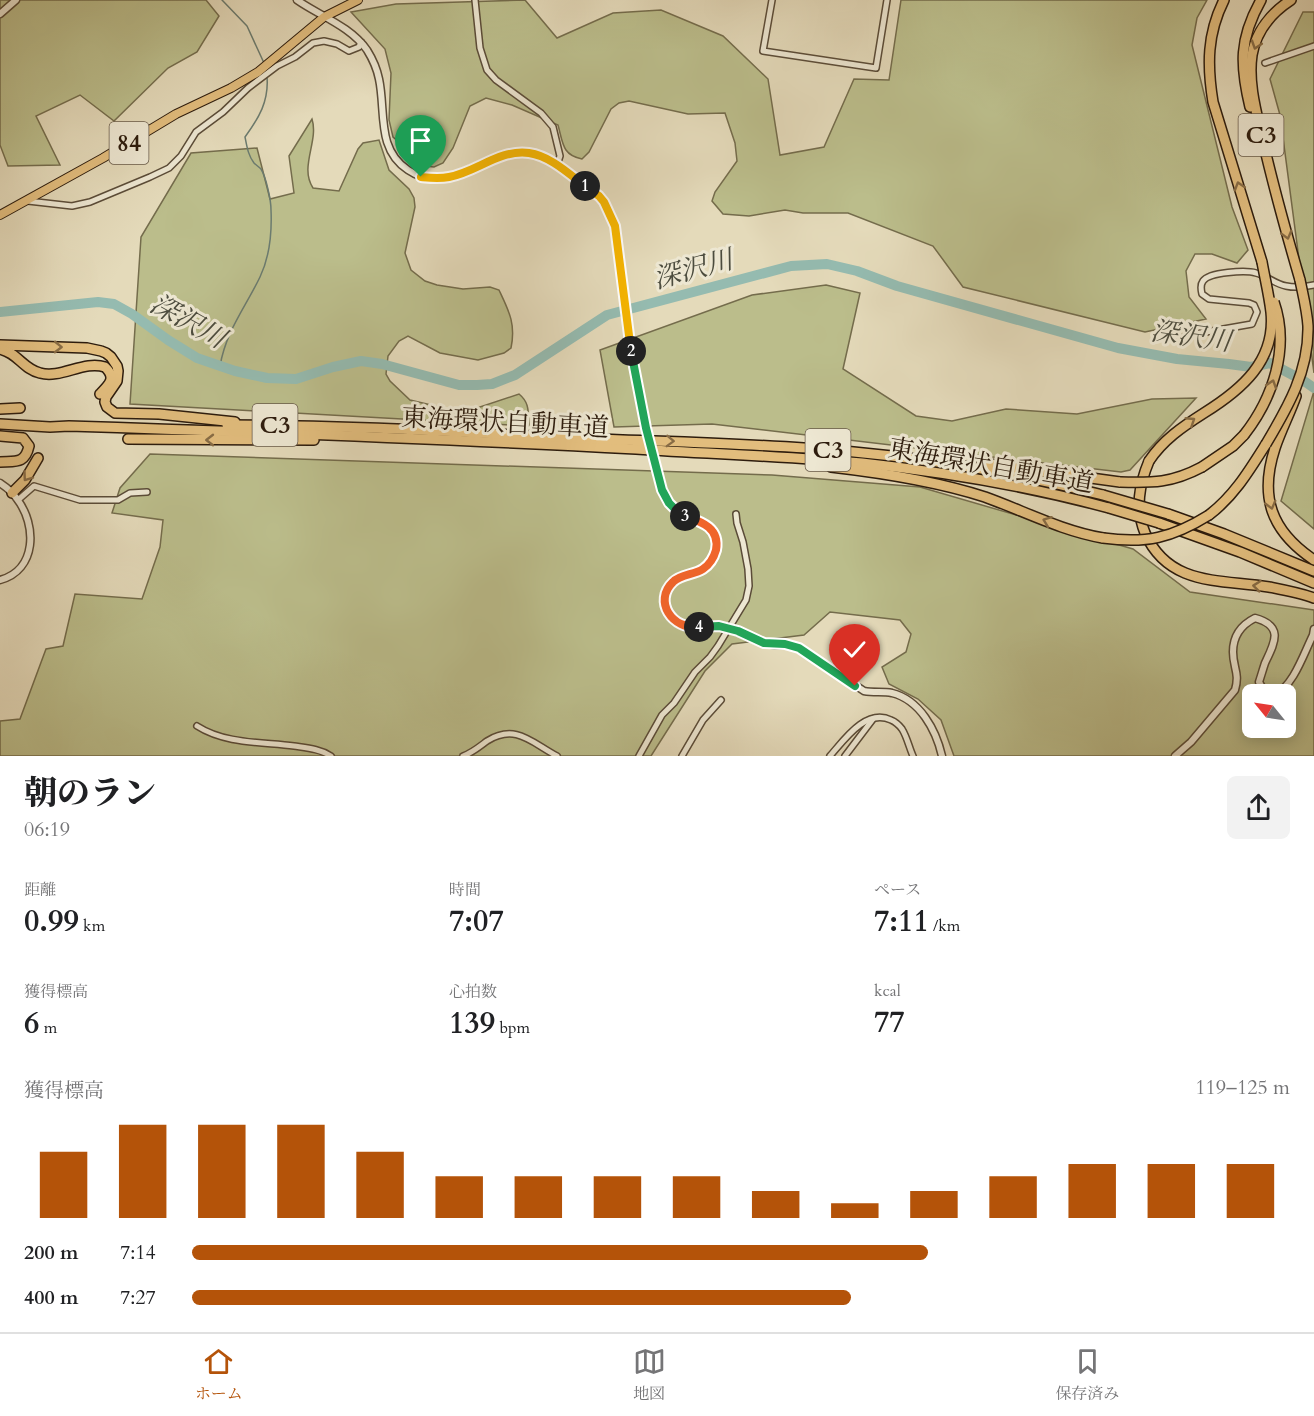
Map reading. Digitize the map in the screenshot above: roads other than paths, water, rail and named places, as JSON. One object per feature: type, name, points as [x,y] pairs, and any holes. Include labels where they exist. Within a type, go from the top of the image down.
[{"type":"highway","name":"C3","points":[[733,455],[877,473],[949,487],[985,497],[1064,527],[1103,538],[1151,540],[1186,528],[1219,507],[1243,482],[1271,446],[1301,375],[1308,326],[1300,280],[1254,125],[1243,76],[1244,42],[1248,27],[1261,0]]},
{"type":"highway","name":"C3","points":[[1281,213],[1259,124],[1251,72],[1252,56],[1259,33],[1272,15],[1291,0]]},
{"type":"highway","points":[[902,458],[961,461],[1120,482],[1164,482],[1191,473],[1233,446],[1256,419],[1268,397],[1280,357],[1279,326],[1276,306],[1213,102],[1209,77],[1209,50],[1212,32],[1223,2]]},
{"type":"highway","points":[[1262,262],[1271,313],[1271,327],[1268,342],[1258,366],[1234,393],[1165,440],[1149,461],[1140,488],[1139,511],[1146,535],[1160,555],[1194,577],[1210,581],[1269,587],[1314,598]]},
{"type":"highway","points":[[0,347],[38,373],[57,373],[94,365],[105,367],[111,375],[111,381],[100,394]]},
{"type":"highway","points":[[0,347],[87,348],[106,353],[115,361],[118,371],[117,381],[105,402],[107,407],[115,413],[159,414],[273,425]]},
{"type":"highway","points":[[0,409],[20,408]]},
{"type":"highway","name":"東海環状自動車道","points":[[0,422],[273,425],[714,443],[845,451],[1022,476],[1103,495],[1168,514],[1314,571]]},
{"type":"highway","name":"東海環状自動車道","points":[[0,422],[50,427],[394,438],[733,455],[859,463],[936,472],[1038,490],[1109,508],[1240,552],[1314,583]]},
{"type":"highway","points":[[0,436],[23,438],[29,446],[24,459],[0,462]]},
{"type":"highway","points":[[128,439],[394,438]]},
{"type":"highway","name":"C3","points":[[1271,446],[1268,491],[1270,506],[1276,522],[1285,536],[1314,560]]},
{"type":"highway","points":[[15,496],[38,458]]},
{"type":"main road","name":"84","points":[[0,215],[103,158],[176,114],[260,74],[324,17],[358,0]]},
{"type":"street","points":[[0,14],[16,0]]},
{"type":"street","points":[[475,0],[480,48],[487,70],[496,80],[541,113],[553,127],[560,156],[557,165]]},
{"type":"street","points":[[772,0],[764,51],[876,68],[887,0]]},
{"type":"street","points":[[299,1],[345,28],[368,51],[379,77],[385,139],[389,150],[407,170],[421,177],[435,179],[450,177],[498,157],[513,153],[529,153],[557,165],[604,202],[615,226],[631,350],[646,428],[662,490],[669,503],[684,516],[702,522],[712,530],[716,538],[715,554],[710,563],[702,570],[681,576],[667,591],[665,602],[667,612],[674,621],[683,627],[719,626],[738,631],[764,643],[792,645],[864,691],[889,692],[901,696],[921,711],[939,742],[942,756]]},
{"type":"street","points":[[275,63],[296,57],[313,43],[324,41],[337,44],[349,51],[359,47],[361,42]]},
{"type":"street","points":[[1265,63],[1314,46]]},
{"type":"street","points":[[28,201],[72,206],[90,202],[169,168],[181,156],[196,132],[222,112],[260,74]]},
{"type":"street","points":[[1180,339],[1189,335],[1252,324],[1257,312],[1254,305],[1209,299],[1202,294],[1200,287],[1208,276],[1248,272],[1258,273],[1284,286],[1314,285]]},
{"type":"street","points":[[0,483],[15,496],[27,517],[30,549],[21,568],[0,580]]},
{"type":"street","points":[[15,496],[34,486],[80,500],[118,500],[130,493],[147,492]]},
{"type":"street","points":[[639,756],[662,715],[674,703],[695,672],[710,657],[746,600],[749,586],[748,568],[743,542],[736,524],[736,514]]},
{"type":"street","points":[[1175,756],[1191,742],[1234,690],[1238,680],[1233,652],[1236,637],[1244,624],[1255,618],[1266,621],[1274,628],[1275,639],[1260,684]]},
{"type":"street","points":[[1287,684],[1295,673],[1314,629]]},
{"type":"street","points":[[682,756],[703,720],[721,700]]},
{"type":"street","points":[[830,756],[856,728],[864,722],[880,717],[888,718],[901,727],[913,756]]},
{"type":"street","points":[[845,756],[874,718]]},
{"type":"street","points":[[197,726],[224,737],[307,748],[322,751],[331,756]]},
{"type":"street","points":[[463,756],[499,735],[517,734],[525,736],[556,756]]},
{"type":"waterway","points":[[222,0],[247,26],[264,63]]},
{"type":"waterway","points":[[220,366],[231,331],[263,269],[270,244],[271,210],[268,189],[261,169],[250,157],[245,137],[265,102],[267,77]]},
{"type":"waterway","name":"深沢川","points":[[0,312],[98,302],[114,304],[197,358],[235,371],[267,378],[296,379],[361,361],[382,364],[459,385],[477,385],[492,384],[515,375],[607,315],[791,266],[827,264],[1118,348],[1177,359],[1251,367],[1270,363],[1314,388]]}]
